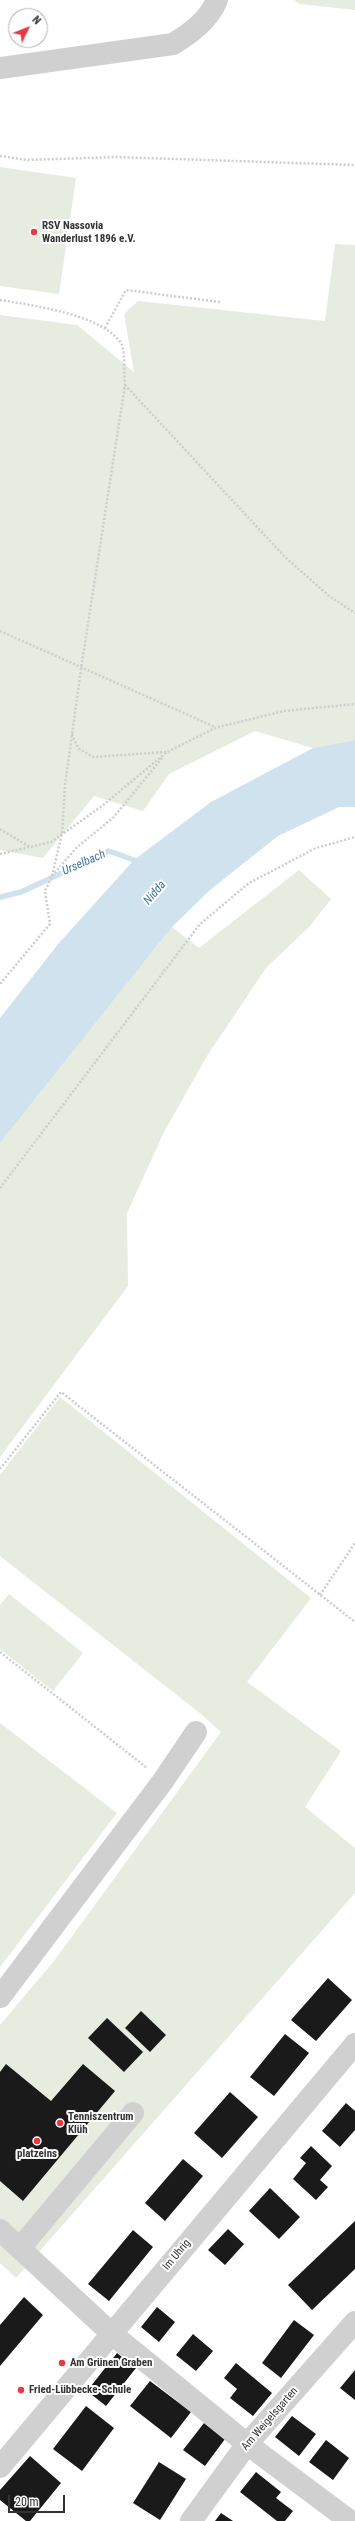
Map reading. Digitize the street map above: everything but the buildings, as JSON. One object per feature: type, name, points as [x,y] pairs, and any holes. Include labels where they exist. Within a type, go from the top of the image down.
[{"type":"street","points":[[0,68],[174,44],[190,34],[207,17],[217,0]]},
{"type":"street","points":[[0,1997],[163,1781],[196,1732]]},
{"type":"street","name":"Im Uhrig","points":[[0,2468],[111,2333],[355,2044]]},
{"type":"street","points":[[20,2248],[133,2112]]},
{"type":"street","points":[[0,2230],[111,2333],[247,2444],[350,2521]]},
{"type":"street","name":"Am Weigelsgarten","points":[[191,2521],[247,2444],[355,2322]]},
{"type":"path","points":[[0,156],[27,160],[116,157],[355,165]]},
{"type":"path","points":[[105,328],[126,290],[220,302]]},
{"type":"path","points":[[0,300],[53,308],[105,328],[122,346],[125,385],[80,669],[65,785],[62,834],[52,876],[45,891],[50,924],[0,984]]},
{"type":"path","points":[[125,385],[285,557],[329,596],[355,613]]},
{"type":"path","points":[[0,631],[80,669],[215,728]]},
{"type":"path","points":[[0,854],[51,842],[102,806],[167,752],[215,728],[284,712],[355,704]]},
{"type":"path","points":[[72,734],[78,748],[93,757],[167,752]]},
{"type":"path","points":[[52,876],[77,848],[113,818],[167,752]]},
{"type":"path","points":[[0,829],[30,847]]},
{"type":"path","points":[[0,1188],[200,924],[249,883],[316,848],[355,837]]},
{"type":"path","points":[[0,1469],[61,1392],[355,1622]]},
{"type":"path","points":[[320,1595],[355,1543]]},
{"type":"path","points":[[0,1652],[163,1781]]},
{"type":"shaded area","points":[[294,0],[355,0],[355,10],[300,4]]},
{"type":"shaded area","name":"RSV Nassovia Wanderlust 1896 e.V.","points":[[0,167],[76,178],[59,294],[0,286]]},
{"type":"shaded area","points":[[335,244],[355,245],[355,740],[313,748],[255,731],[169,774],[143,811],[94,796],[43,858],[0,850],[0,315],[77,325],[134,372],[124,314],[138,301],[325,321]]},
{"type":"shaded area","points":[[299,870],[331,899],[310,926],[266,968],[207,1056],[164,1132],[127,1213],[128,1286],[0,1457],[0,1143],[172,927],[199,948]]},
{"type":"shaded area","points":[[60,1397],[311,1598],[247,1682],[341,1751],[305,1807],[355,1848],[355,1893],[16,2278],[0,2263],[0,2025],[54,1961],[221,1732],[201,1714],[0,1556],[0,1475]]},
{"type":"shaded area","points":[[9,1594],[83,1653],[53,1691],[0,1649],[0,1605]]},
{"type":"shaded area","points":[[0,1723],[117,1813],[0,1967]]},
{"type":"water","name":"Nidda","points":[[355,740],[355,807],[339,807],[278,836],[210,890],[172,927],[0,1143],[0,1018],[59,943],[134,860],[211,802],[313,748]]},
{"type":"waterway","name":"Urselbach","points":[[0,897],[21,892],[109,851],[134,860],[139,864]]},
{"type":"place","name":"RSV Nassovia Wanderlust 1896 e.V.","points":[[34,232]]},
{"type":"place","name":"Tenniszentrum Klüh","points":[[60,2123]]},
{"type":"place","name":"platzeins","points":[[37,2141]]},
{"type":"place","name":"Am Grünen Graben","points":[[62,2363]]},
{"type":"place","name":"Fried-Lübbecke-Schule","points":[[21,2390]]}]
